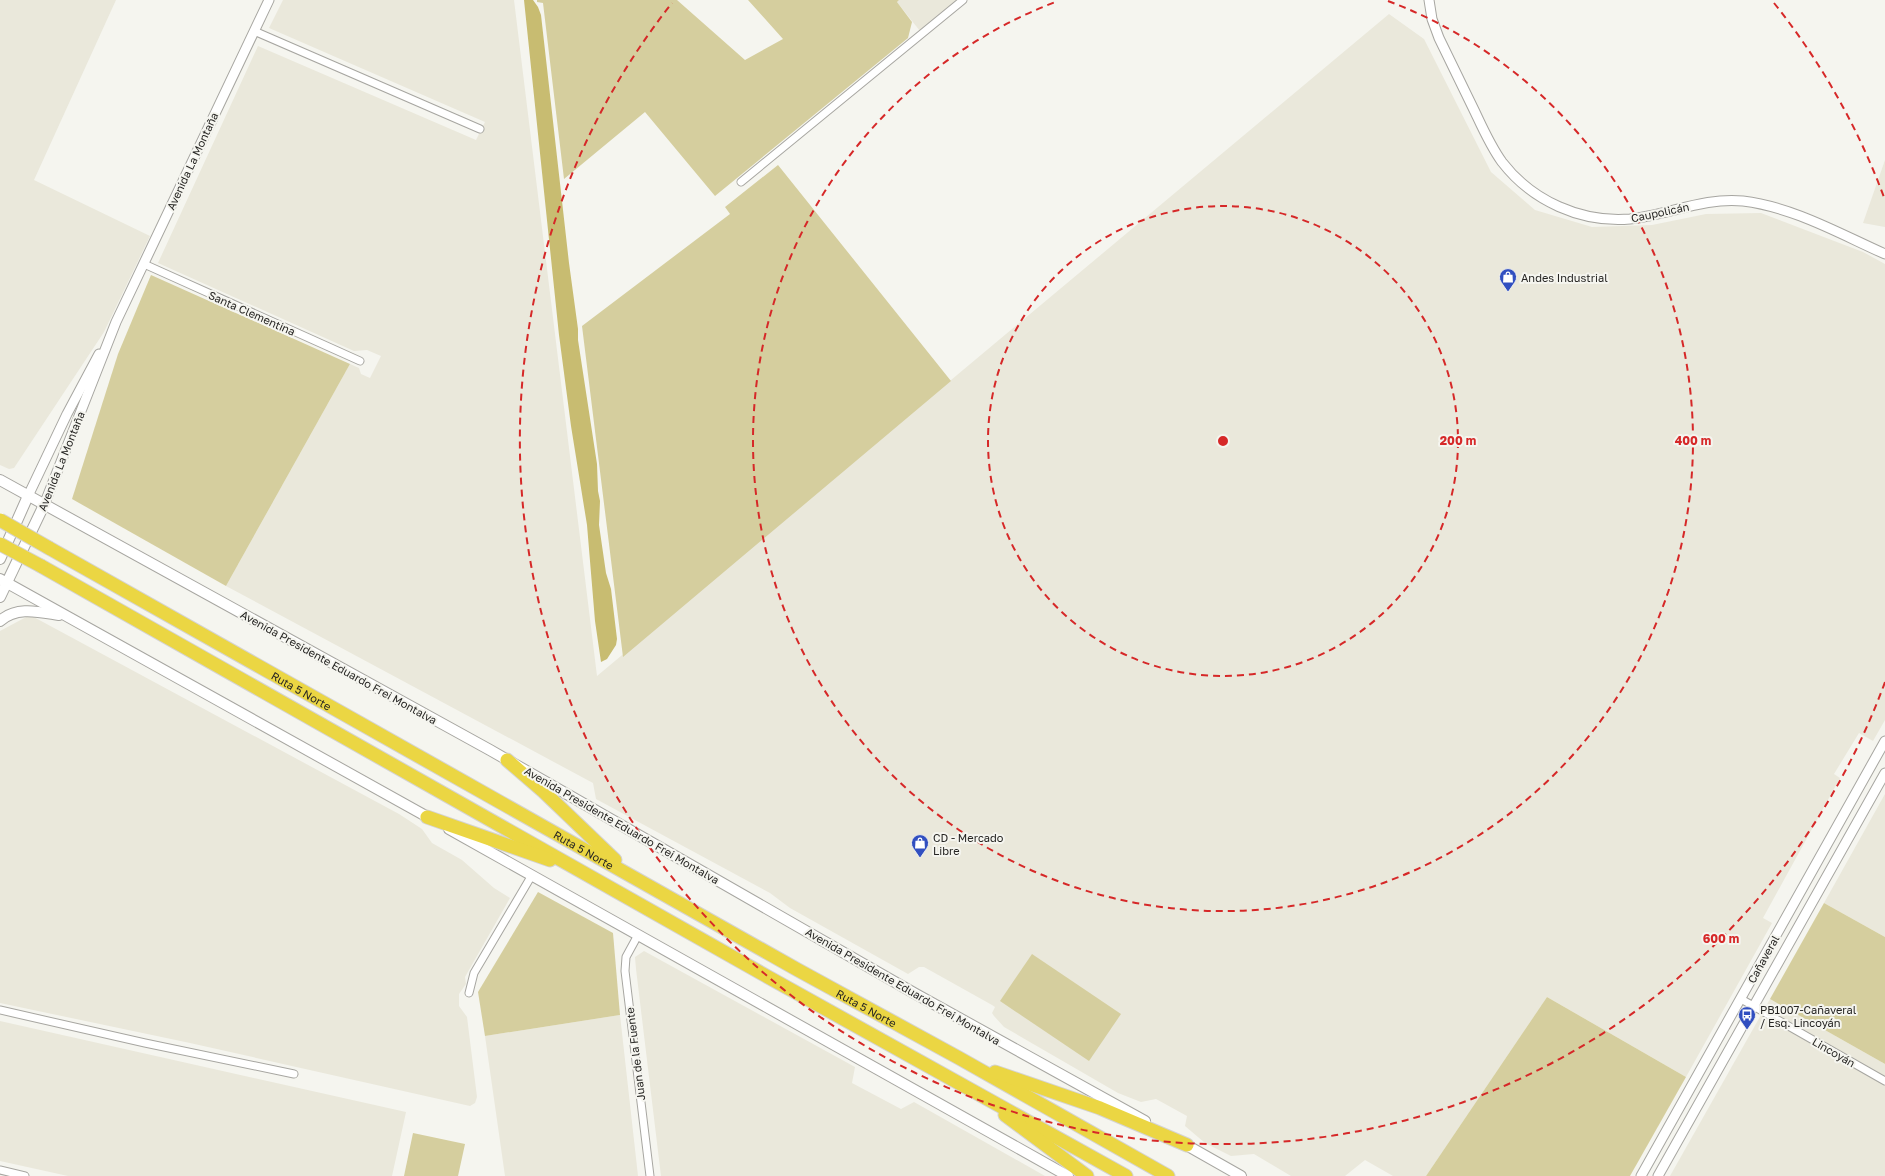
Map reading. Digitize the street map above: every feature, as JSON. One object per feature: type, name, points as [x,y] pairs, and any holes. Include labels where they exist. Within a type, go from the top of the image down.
[{"type":"highway","name":"Ruta 5 Norte","points":[[0,520],[798,970],[959,1058],[1168,1176]]},
{"type":"highway","name":"Ruta 5 Norte","points":[[0,544],[768,978],[968,1087],[1126,1176]]},
{"type":"highway","points":[[507,760],[543,791],[605,851],[638,879]]},
{"type":"highway","points":[[427,817],[528,853],[571,866]]},
{"type":"highway","points":[[959,1058],[1100,1108],[1187,1145]]},
{"type":"highway","points":[[968,1087],[1087,1176]]},
{"type":"main road","name":"Avenida Presidente Eduardo Frei Montalva","points":[[0,480],[507,760],[926,1000],[1241,1176]]},
{"type":"main road","name":"Avenida La Montaña","points":[[0,559],[28,496]]},
{"type":"main road","name":"Avenida La Montaña","points":[[0,597],[3,581],[44,505]]},
{"type":"main road","points":[[3,581],[532,875],[1068,1176]]},
{"type":"main road","points":[[0,621],[14,614],[27,611],[68,617]]},
{"type":"street","name":"Avenida La Montaña","points":[[28,496],[74,401],[116,322],[269,0]]},
{"type":"street","points":[[741,182],[963,0]]},
{"type":"street","name":"Caupolicán","points":[[1429,0],[1432,19],[1439,38],[1496,153],[1516,178],[1546,200],[1578,214],[1612,219],[1639,218],[1698,204],[1743,201],[1781,210],[1814,222],[1885,254]]},
{"type":"street","points":[[254,32],[480,129]]},
{"type":"street","name":"Santa Clementina","points":[[144,264],[360,361]]},
{"type":"street","name":"Avenida La Montaña","points":[[44,505],[116,322]]},
{"type":"street","name":"Cañaveral","points":[[1641,1176],[1885,741]]},
{"type":"street","name":"Cañaveral","points":[[1658,1176],[1885,773]]},
{"type":"street","points":[[469,993],[474,973],[532,875]]},
{"type":"street","name":"Juan de la Fuente","points":[[638,935],[626,957],[625,971],[650,1176]]},
{"type":"street","name":"Lincoyán","points":[[1741,999],[1885,1081]]},
{"type":"street","points":[[0,1010],[138,1042],[294,1074]]},
{"type":"street","points":[[0,1170],[25,1176]]},
{"type":"shaded area","points":[[0,0],[116,0],[34,180],[150,236],[104,332],[14,468],[9,469],[0,465]]},
{"type":"shaded area","points":[[283,0],[514,0],[597,676],[1389,14],[1424,39],[1491,172],[1535,210],[1592,227],[1652,225],[1706,214],[1761,213],[1863,252],[1885,264],[1885,720],[1873,741],[1859,733],[1834,774],[1840,778],[1763,918],[1772,923],[1686,1077],[1547,997],[1426,1176],[1393,1176],[1365,1160],[1345,1176],[1291,1176],[1254,1154],[1231,1156],[1205,1143],[1185,1126],[1187,1116],[1156,1099],[1141,1102],[1118,1093],[1004,1027],[992,1013],[995,1007],[992,1005],[924,967],[919,967],[908,974],[790,908],[770,893],[596,799],[593,783],[226,586],[350,364],[359,368],[361,374],[370,378],[381,356],[367,350],[354,351],[158,263],[258,46],[476,140],[485,122],[269,28]]},
{"type":"shaded area","points":[[524,0],[533,0],[541,15],[569,263],[578,329],[578,340],[597,464],[600,501],[599,525],[606,573],[611,589],[617,639],[616,645],[607,659],[601,662],[595,621],[587,525],[571,426],[559,335]]},
{"type":"shaded area","points":[[537,0],[677,0],[745,60],[783,39],[748,0],[899,0],[897,2],[912,22],[908,38],[715,196],[645,112],[564,179],[543,3],[537,2]]},
{"type":"shaded area","points":[[899,0],[957,0],[920,31],[897,2]]},
{"type":"shaded area","points":[[1885,160],[1885,227],[1863,223]]},
{"type":"shaded area","points":[[778,165],[951,381],[623,657],[582,326],[730,214],[725,207]]},
{"type":"shaded area","points":[[151,275],[350,364],[226,586],[72,499],[118,354]]},
{"type":"shaded area","points":[[30,615],[399,814],[422,829],[432,843],[462,860],[494,888],[510,898],[465,977],[466,984],[459,994],[459,1006],[467,1017],[477,1097],[475,1103],[470,1106],[190,1043],[0,1003],[0,631]]},
{"type":"shaded area","points":[[1885,794],[1885,937],[1824,903]]},
{"type":"shaded area","points":[[538,892],[613,933],[620,1015],[485,1036],[478,992]]},
{"type":"shaded area","points":[[1824,903],[1885,937],[1885,1064],[1770,999]]},
{"type":"shaded area","points":[[644,951],[855,1067],[852,1083],[901,1109],[914,1102],[1045,1176],[661,1176],[635,957]]},
{"type":"shaded area","points":[[1032,954],[1121,1014],[1089,1061],[1000,1001]]},
{"type":"shaded area","points":[[1547,997],[1686,1077],[1630,1176],[1426,1176]]},
{"type":"shaded area","points":[[1770,999],[1885,1064],[1885,1176],[1670,1176]]},
{"type":"shaded area","points":[[620,1015],[638,1176],[505,1176],[485,1036]]},
{"type":"shaded area","points":[[0,1021],[406,1112],[392,1176],[68,1176],[0,1161]]},
{"type":"shaded area","points":[[413,1133],[465,1144],[458,1176],[404,1176]]},
{"type":"place","name":"Andes Industrial","points":[[1508,292]]},
{"type":"place","name":"CD - Mercado Libre","points":[[920,858]]},
{"type":"place","name":"PB1007-Cañaveral / Esq. Lincoyán","points":[[1747,1030]]}]
